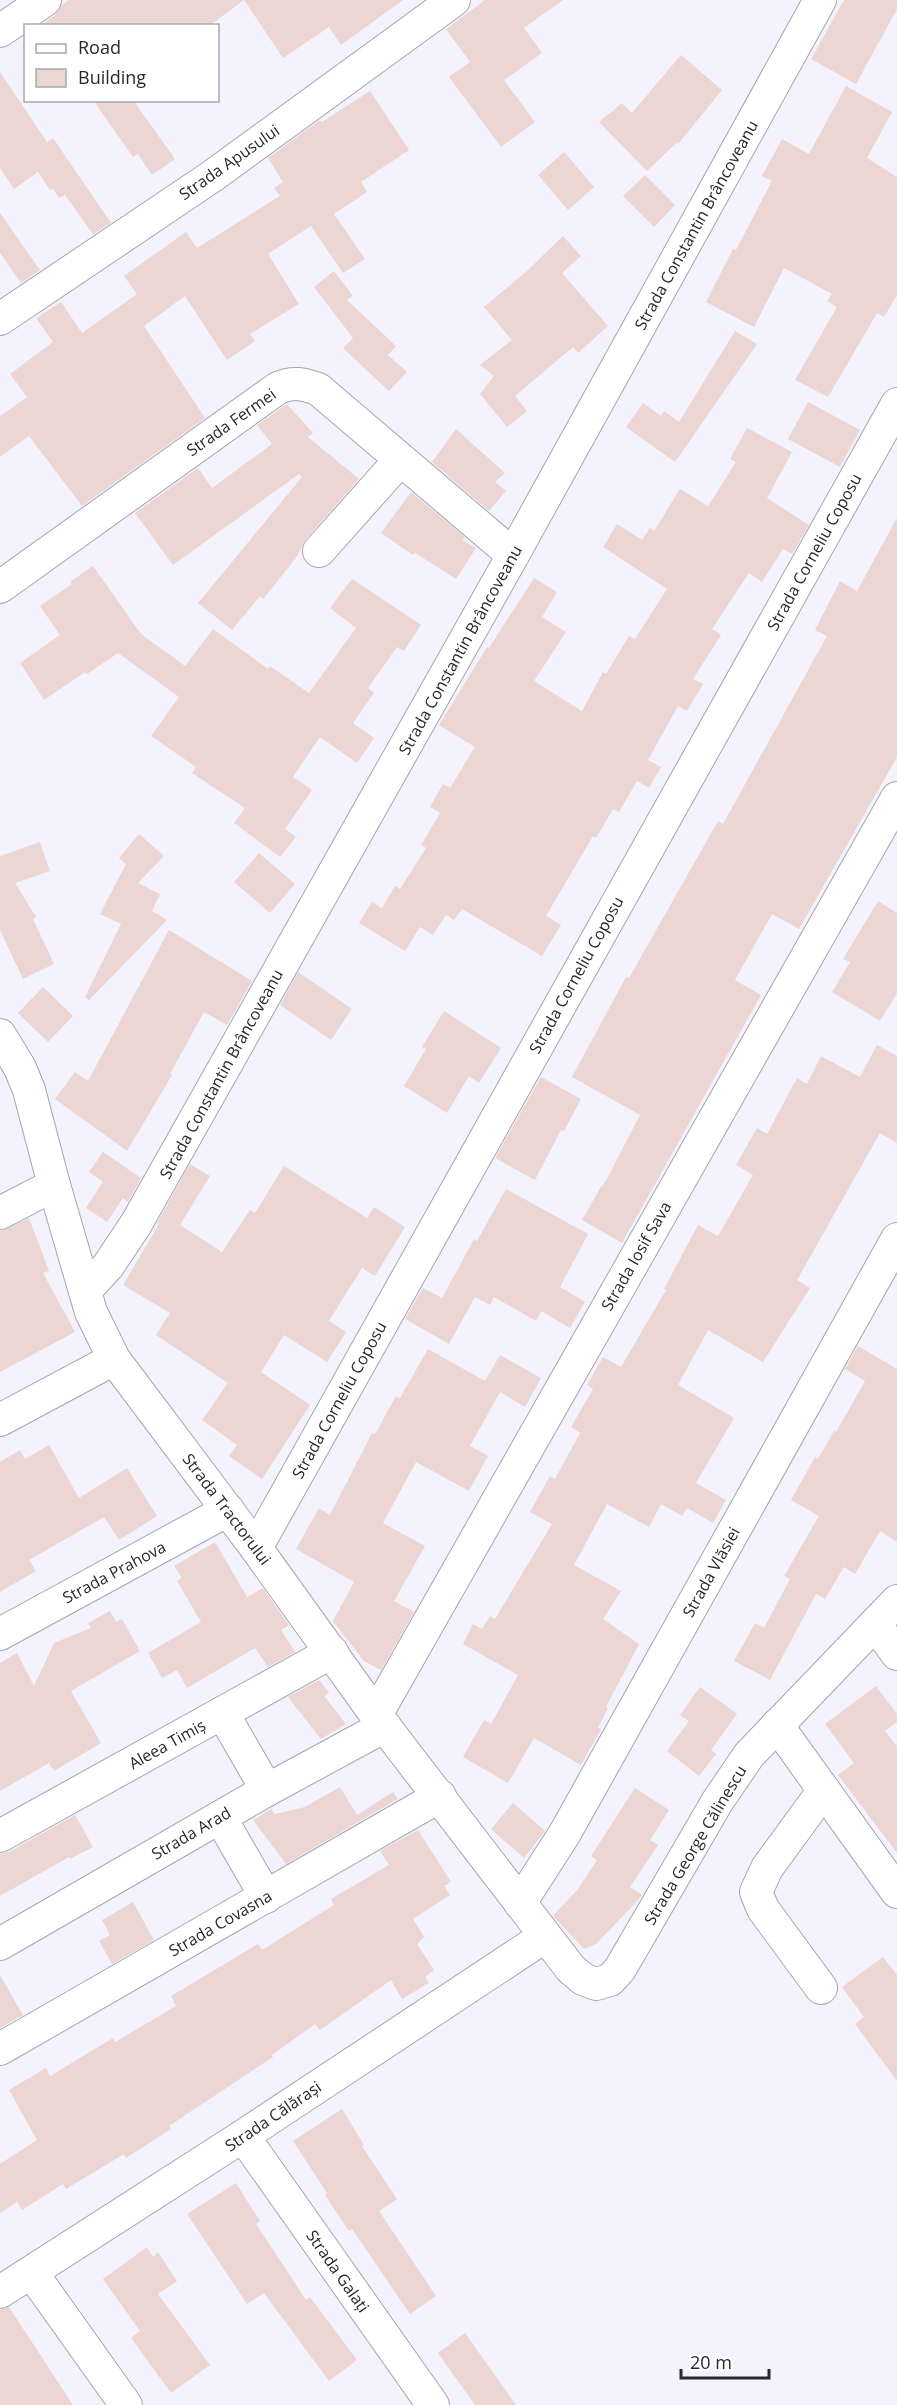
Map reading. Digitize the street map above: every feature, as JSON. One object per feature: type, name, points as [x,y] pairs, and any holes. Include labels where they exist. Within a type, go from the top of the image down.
[{"type":"street","points":[[0,31],[45,0]]},
{"type":"street","name":"Strada Apusului","points":[[0,319],[211,177],[454,0]]},
{"type":"street","name":"Strada Constantin Brâncoveanu","points":[[85,1291],[108,1266],[136,1224],[513,555],[820,0]]},
{"type":"street","name":"Strada Fermei","points":[[0,587],[278,388],[289,383],[304,384],[318,389],[513,555]]},
{"type":"street","name":"Strada Corneliu Coposu","points":[[256,1548],[897,404]]},
{"type":"street","points":[[319,551],[400,460]]},
{"type":"street","name":"Strada Iosif Sava","points":[[380,1720],[897,798]]},
{"type":"street","name":"Strada Tractorului","points":[[1,1038],[29,1090],[91,1312],[114,1359],[228,1510],[380,1720],[440,1796],[544,1937]]},
{"type":"street","points":[[0,1213],[54,1185]]},
{"type":"street","name":"Strada Vlăsiei","points":[[520,1902],[565,1833],[897,1239]]},
{"type":"street","points":[[0,1420],[114,1359]]},
{"type":"street","name":"Strada Prahova","points":[[0,1634],[228,1510]]},
{"type":"street","name":"Strada George Călinescu","points":[[544,1937],[583,1980],[596,1984],[610,1980],[633,1949],[749,1755],[897,1601]]},
{"type":"street","points":[[875,1624],[897,1654]]},
{"type":"street","name":"Aleea Timiș","points":[[0,1836],[332,1652]]},
{"type":"street","points":[[223,1714],[267,1790]]},
{"type":"street","name":"Strada Arad","points":[[0,1944],[267,1790],[380,1720]]},
{"type":"street","points":[[777,1725],[897,1892]]},
{"type":"street","points":[[821,1988],[763,1908],[756,1892],[767,1868],[824,1790]]},
{"type":"street","name":"Strada Covasna","points":[[0,2049],[440,1796]]},
{"type":"street","points":[[220,1816],[266,1897]]},
{"type":"street","name":"Strada Călărași","points":[[0,2292],[243,2136],[544,1937]]},
{"type":"street","name":"Strada Galați","points":[[243,2136],[433,2405]]},
{"type":"street","points":[[32,2273],[126,2405]]},
{"type":"building","points":[[69,0],[244,0],[212,24],[43,24],[55,15]]},
{"type":"building","points":[[244,0],[403,0],[341,45],[329,27],[283,58]]},
{"type":"building","points":[[485,0],[563,0],[524,28],[542,53],[504,80],[535,122],[501,147],[449,77],[470,62],[446,29]]},
{"type":"building","points":[[844,0],[897,0],[897,9],[856,84],[811,59]]},
{"type":"building","points":[[681,55],[722,90],[678,144],[676,143],[647,171],[599,122],[622,103],[632,113]]},
{"type":"building","points":[[0,72],[47,142],[53,138],[111,223],[93,234],[65,195],[59,198],[53,189],[50,190],[38,172],[14,189],[0,168]]},
{"type":"building","points":[[846,86],[892,112],[867,158],[897,177],[897,295],[884,317],[877,313],[828,397],[795,380],[837,307],[827,301],[832,294],[784,268],[754,327],[706,302],[772,181],[762,176],[782,139],[809,154]]},
{"type":"building","points":[[370,91],[409,150],[361,182],[367,192],[334,214],[365,259],[343,273],[311,226],[268,254],[299,304],[250,334],[255,341],[227,360],[185,296],[144,326],[205,418],[82,506],[29,436],[0,457],[0,416],[27,397],[10,374],[53,342],[36,318],[61,302],[82,333],[137,294],[124,276],[186,232],[197,248],[280,196],[274,188],[283,182],[268,158],[320,120],[322,122]]},
{"type":"building","points":[[94,102],[134,102],[175,159],[152,175],[138,154],[133,157]]},
{"type":"building","points":[[564,152],[594,187],[568,210],[538,175]]},
{"type":"building","points":[[645,175],[675,205],[654,227],[623,196]]},
{"type":"building","points":[[0,213],[40,270],[21,283],[0,253]]},
{"type":"building","points":[[563,236],[581,256],[562,273],[608,326],[578,353],[573,347],[515,396],[527,411],[507,427],[480,394],[494,376],[480,365],[512,340],[484,307],[527,271]]},
{"type":"building","points":[[334,271],[353,296],[347,300],[396,346],[388,355],[407,372],[389,391],[343,348],[353,338],[314,287]]},
{"type":"building","points":[[735,331],[757,344],[675,462],[626,427],[643,403],[661,416],[664,411],[679,422]]},
{"type":"building","points":[[808,402],[860,430],[840,467],[788,439]]},
{"type":"building","points":[[287,404],[313,433],[308,437],[359,479],[306,539],[296,558],[263,599],[260,596],[232,630],[198,603],[302,477],[299,474],[173,565],[135,513],[198,468],[212,488],[272,444],[257,425]]},
{"type":"building","points":[[747,428],[792,452],[767,498],[809,525],[792,554],[783,549],[762,582],[749,573],[712,629],[721,635],[693,679],[703,684],[687,711],[678,706],[648,760],[661,767],[649,788],[637,781],[619,812],[613,809],[596,838],[593,836],[546,916],[561,925],[542,956],[462,909],[454,920],[446,915],[433,935],[420,927],[405,951],[359,923],[372,902],[382,908],[395,886],[400,889],[426,848],[421,845],[440,813],[430,807],[443,784],[450,788],[475,747],[439,725],[487,647],[489,648],[534,578],[557,592],[542,617],[566,632],[534,681],[582,711],[603,672],[606,674],[629,636],[635,639],[667,589],[603,547],[617,524],[642,540],[650,528],[654,531],[680,489],[708,506],[736,462],[730,459]]},
{"type":"building","points":[[456,429],[505,473],[495,482],[506,491],[489,511],[432,462]]},
{"type":"building","points":[[411,492],[465,537],[462,540],[476,548],[456,579],[415,553],[413,555],[381,533]]},
{"type":"building","points":[[897,518],[897,757],[799,929],[772,914],[735,980],[761,995],[622,1243],[582,1220],[603,1186],[640,1115],[572,1077],[626,977],[629,978],[718,821],[723,824],[827,636],[815,630],[840,581],[857,591]]},
{"type":"building","points":[[93,566],[141,634],[185,666],[213,629],[268,669],[270,666],[309,693],[356,628],[330,608],[352,579],[421,625],[404,651],[397,647],[368,688],[374,693],[353,723],[374,738],[357,763],[320,737],[293,777],[312,790],[285,829],[296,837],[280,857],[234,823],[245,808],[192,773],[196,767],[151,736],[179,697],[118,653],[44,700],[20,663],[60,635],[40,606]]},
{"type":"building","points":[[139,834],[164,856],[138,883],[160,894],[152,911],[167,920],[89,1000],[85,997],[121,924],[100,914],[126,864],[119,858]]},
{"type":"building","points":[[40,842],[50,871],[15,883],[36,917],[33,919],[54,964],[23,979],[0,930],[0,856]]},
{"type":"building","points":[[259,853],[295,884],[270,913],[234,882]]},
{"type":"building","points":[[878,901],[897,913],[897,993],[880,1021],[832,992],[850,962],[843,959]]},
{"type":"building","points":[[169,930],[252,981],[227,1025],[204,1012],[170,1074],[172,1075],[127,1151],[55,1099],[75,1072],[88,1081]]},
{"type":"building","points":[[298,972],[352,1009],[331,1040],[280,1005]]},
{"type":"building","points":[[43,987],[73,1016],[48,1042],[18,1013]]},
{"type":"building","points":[[444,1011],[501,1048],[479,1083],[469,1076],[447,1113],[404,1086],[426,1049],[422,1047]]},
{"type":"building","points":[[877,1045],[897,1056],[897,1143],[880,1133],[797,1280],[810,1288],[763,1362],[708,1330],[678,1385],[734,1418],[696,1483],[726,1500],[713,1523],[687,1508],[682,1516],[661,1504],[649,1527],[607,1504],[574,1565],[621,1591],[603,1619],[639,1644],[606,1707],[608,1708],[598,1728],[601,1729],[581,1765],[534,1738],[508,1783],[463,1757],[484,1720],[491,1724],[518,1675],[463,1644],[473,1624],[482,1629],[490,1616],[495,1619],[552,1524],[530,1512],[550,1476],[555,1479],[580,1433],[571,1427],[593,1389],[587,1385],[603,1357],[621,1367],[666,1290],[664,1289],[698,1225],[718,1236],[753,1175],[736,1165],[757,1128],[767,1134],[797,1078],[807,1084],[821,1056],[860,1077]]},
{"type":"building","points":[[541,1077],[581,1099],[564,1131],[561,1130],[535,1180],[495,1158]]},
{"type":"building","points":[[103,1152],[141,1178],[128,1202],[123,1198],[107,1222],[86,1208],[103,1182],[89,1172]]},
{"type":"building","points":[[190,1164],[210,1176],[180,1225],[222,1252],[250,1210],[255,1213],[284,1166],[367,1218],[374,1207],[405,1227],[375,1276],[362,1268],[329,1321],[346,1332],[327,1362],[284,1335],[261,1372],[310,1405],[262,1479],[229,1456],[237,1445],[202,1420],[228,1383],[156,1335],[170,1313],[123,1285],[159,1224],[157,1223]]},
{"type":"building","points":[[506,1189],[588,1234],[560,1287],[585,1302],[570,1328],[541,1311],[536,1321],[494,1297],[490,1305],[475,1297],[449,1344],[405,1319],[423,1288],[442,1298],[474,1239],[477,1241]]},
{"type":"building","points":[[29,1218],[49,1271],[43,1273],[75,1332],[0,1372],[0,1231]]},
{"type":"building","points":[[858,1346],[897,1369],[897,1542],[880,1531],[855,1574],[844,1567],[825,1599],[816,1594],[770,1680],[734,1661],[755,1623],[764,1628],[790,1579],[784,1576],[819,1516],[791,1500],[815,1457],[818,1459],[834,1431],[836,1432],[865,1381],[845,1369]]},
{"type":"building","points":[[428,1349],[485,1381],[500,1355],[541,1378],[525,1407],[500,1392],[470,1446],[488,1456],[469,1491],[416,1462],[383,1523],[425,1546],[394,1601],[414,1612],[381,1670],[364,1661],[333,1621],[354,1582],[296,1549],[319,1508],[330,1515],[372,1433],[375,1434],[396,1396],[400,1398]]},
{"type":"building","points":[[49,1445],[79,1498],[127,1468],[157,1516],[119,1540],[104,1517],[29,1560],[36,1571],[0,1592],[0,1462],[20,1450],[25,1459]]},
{"type":"building","points":[[215,1542],[247,1597],[263,1588],[289,1625],[281,1630],[295,1652],[268,1667],[255,1648],[187,1688],[177,1670],[162,1678],[148,1653],[201,1622],[177,1581],[182,1578],[174,1566]]},
{"type":"building","points":[[110,1611],[116,1622],[122,1619],[140,1651],[71,1691],[101,1743],[54,1771],[49,1763],[0,1791],[0,1663],[17,1653],[34,1686],[54,1643],[91,1628],[88,1623]]},
{"type":"building","points":[[319,1680],[329,1693],[324,1696],[346,1724],[321,1739],[288,1697]]},
{"type":"building","points":[[876,1686],[897,1714],[897,1722],[885,1731],[897,1746],[897,1853],[838,1775],[854,1763],[825,1724]]},
{"type":"building","points":[[700,1687],[737,1714],[711,1750],[716,1754],[699,1776],[667,1751],[689,1721],[680,1715]]},
{"type":"building","points":[[340,1787],[357,1815],[393,1792],[398,1799],[286,1864],[253,1820],[271,1809],[275,1814],[305,1807]]},
{"type":"building","points":[[635,1788],[669,1810],[650,1840],[658,1845],[630,1887],[642,1895],[640,1898],[596,1944],[584,1949],[553,1916],[578,1889],[597,1860],[591,1856]]},
{"type":"building","points":[[513,1803],[545,1831],[524,1858],[491,1829]]},
{"type":"building","points":[[75,1815],[93,1847],[70,1859],[69,1857],[0,1896],[0,1854],[9,1852]]},
{"type":"building","points":[[418,1830],[451,1882],[444,1886],[450,1895],[413,1919],[424,1937],[417,1944],[434,1970],[425,1977],[429,1983],[402,1999],[391,1980],[320,2030],[315,2024],[272,2055],[273,2057],[169,2126],[171,2129],[126,2158],[124,2154],[66,2189],[63,2184],[22,2210],[17,2202],[0,2213],[0,2164],[37,2140],[9,2090],[46,2068],[50,2076],[113,2038],[115,2042],[176,2006],[171,1996],[258,1944],[262,1950],[334,1905],[331,1899],[389,1865],[380,1851]]},
{"type":"building","points":[[133,1902],[154,1940],[112,1964],[99,1941],[110,1935],[102,1920]]},
{"type":"building","points":[[883,1957],[897,1975],[897,2081],[855,2024],[864,2017],[842,1987]]},
{"type":"building","points":[[0,1975],[23,2015],[0,2028]]},
{"type":"building","points":[[342,2109],[364,2145],[362,2146],[397,2199],[379,2211],[436,2296],[410,2314],[352,2229],[349,2231],[293,2141]]},
{"type":"building","points":[[236,2183],[260,2221],[256,2224],[306,2300],[310,2297],[357,2360],[329,2381],[264,2293],[247,2304],[187,2214]]},
{"type":"building","points":[[147,2247],[153,2257],[158,2252],[177,2281],[158,2294],[210,2365],[171,2393],[131,2338],[140,2331],[103,2279]]},
{"type":"building","points":[[9,2307],[73,2405],[0,2405],[0,2310]]},
{"type":"building","points":[[465,2333],[516,2405],[475,2405],[438,2353]]}]
